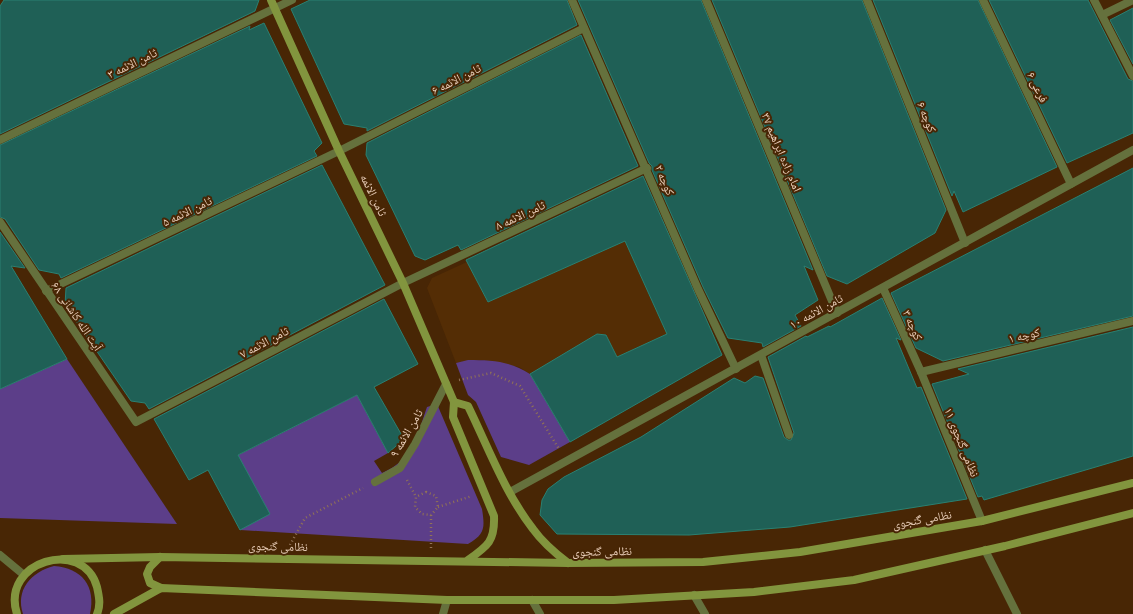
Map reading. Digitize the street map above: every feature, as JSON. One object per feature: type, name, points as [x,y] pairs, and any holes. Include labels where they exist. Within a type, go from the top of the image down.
[{"type":"street","name":"ثامن الائمه","points":[[271,0],[339,151],[403,283],[454,402]]},
{"type":"street","name":"ثامن الائمه ۳","points":[[0,140],[292,0]]},
{"type":"street","name":"کوچه ۲","points":[[572,0],[647,168],[698,289],[736,369]]},
{"type":"street","name":"امام زاده ابراهیم ۳۷","points":[[706,0],[837,313]]},
{"type":"street","name":"کوچه ۶","points":[[867,0],[965,243]]},
{"type":"street","name":"فرعی ۶","points":[[984,0],[1072,184]]},
{"type":"street","points":[[1094,0],[1133,76]]},
{"type":"street","points":[[1102,15],[1133,0]]},
{"type":"street","name":"ثامن الائمه ۶","points":[[339,151],[584,28]]},
{"type":"street","name":"ثامن الائمه ۱۰","points":[[510,492],[1133,150]]},
{"type":"street","name":"ثامن الائمه ۵","points":[[46,292],[339,151]]},
{"type":"street","name":"ثامن الائمه ۸","points":[[403,283],[647,168]]},
{"type":"street","name":"آیت الله کاشانی ۶۸","points":[[0,222],[46,292],[136,422]]},
{"type":"street","name":"ثامن الائمه ۷","points":[[136,422],[403,283]]},
{"type":"street","name":"کوچه ۳","points":[[883,288],[920,372]]},
{"type":"street","name":"کوچه ۱","points":[[920,372],[1133,321]]},
{"type":"street","points":[[761,355],[789,435]]},
{"type":"street","name":"نظامی گنجوی ۱۱","points":[[920,372],[982,521]]},
{"type":"street","name":"ثامن الائمه ۹","points":[[375,482],[400,468],[415,444],[446,384]]},
{"type":"street","points":[[468,560],[487,547],[495,531],[494,516],[453,417],[454,402],[468,406],[510,492],[532,529],[548,547],[568,563]]},
{"type":"street","name":"نظامی گنجوی","points":[[24,575],[35,565],[49,560],[160,557],[468,560],[568,563],[703,562],[800,552],[982,521],[1133,483]]},
{"type":"street","points":[[160,557],[150,567],[147,574],[150,583],[161,588],[446,600],[614,600],[754,592],[854,580],[1005,546],[1133,513]]},
{"type":"street","points":[[985,550],[1017,614]]},
{"type":"street","points":[[0,555],[24,575],[18,585],[15,597],[17,614]]},
{"type":"street","points":[[63,559],[77,563],[88,572],[96,583],[100,597],[97,614]]},
{"type":"street","points":[[114,614],[161,588]]},
{"type":"street","points":[[694,595],[705,614]]},
{"type":"street","points":[[443,614],[446,600]]},
{"type":"street","points":[[532,600],[540,614]]},
{"type":"path","points":[[446,384],[491,373],[520,386],[567,461]]},
{"type":"path","points":[[400,468],[416,498],[415,507],[422,514],[431,515]]},
{"type":"path","points":[[283,558],[305,518],[375,482]]},
{"type":"path","points":[[416,498],[426,492],[436,496],[438,507]]},
{"type":"path","points":[[431,560],[431,515],[438,507],[484,492]]},
{"type":"shaded area","points":[[625,241],[667,334],[617,357],[606,335],[597,334],[530,374],[519,367],[483,360],[456,363],[427,288],[432,278],[467,262],[488,302]]},
{"type":"shaded area","points":[[67,359],[177,524],[0,518],[0,389]]},
{"type":"shaded area","points":[[468,360],[500,362],[515,366],[530,374],[570,442],[529,465],[501,457],[476,402],[468,395],[456,363]]},
{"type":"shaded area","points":[[357,395],[388,453],[374,461],[382,473],[401,461],[407,454],[416,438],[427,407],[437,404],[482,509],[483,526],[481,534],[478,537],[468,544],[240,530],[238,455]]},
{"type":"shaded area","points":[[54,566],[72,570],[85,580],[91,595],[90,614],[23,614],[21,597],[27,583],[38,573]]},
{"type":"building","points":[[4,0],[259,0],[255,11],[0,134],[0,6]]},
{"type":"building","points":[[310,0],[567,0],[577,25],[367,131],[367,128],[344,124],[291,9]]},
{"type":"building","points":[[578,0],[701,0],[813,270],[804,266],[818,300],[795,315],[801,326],[763,347],[762,343],[728,338],[703,287],[652,170],[652,166],[649,163]]},
{"type":"building","points":[[712,0],[862,0],[946,210],[935,233],[847,284],[827,276]]},
{"type":"building","points":[[873,0],[978,0],[1057,167],[963,212],[954,191],[952,196]]},
{"type":"building","points":[[989,0],[1088,0],[1128,79],[1133,81],[1133,133],[1067,163]]},
{"type":"building","points":[[1133,8],[1133,64],[1110,20]]},
{"type":"building","points":[[264,23],[322,143],[314,151],[317,156],[61,278],[59,274],[39,270],[5,219],[0,217],[0,145],[250,26],[249,30]]},
{"type":"building","points":[[581,35],[638,166],[461,250],[458,245],[425,260],[415,256],[366,155],[367,143]]},
{"type":"building","points":[[322,165],[385,285],[149,409],[145,403],[131,401],[65,305],[66,288]]},
{"type":"building","points":[[1133,168],[1133,316],[943,361],[916,348],[891,293]]},
{"type":"building","points":[[643,176],[722,355],[570,442],[530,374],[597,334],[606,335],[617,357],[667,334],[625,241],[488,302],[466,260]]},
{"type":"building","points":[[0,232],[25,268],[11,266],[67,359],[0,389]]},
{"type":"building","points":[[882,298],[901,340],[896,338],[917,388],[921,387],[967,499],[790,527],[689,535],[557,534],[540,515],[542,500],[548,489],[564,477],[641,437],[734,378],[745,383],[755,376],[763,378],[784,437],[791,440],[794,433],[768,357],[806,336],[807,337],[829,326],[830,327]]},
{"type":"building","points":[[384,299],[418,364],[374,387],[404,439],[388,453],[357,395],[238,455],[270,514],[240,530],[208,470],[189,480],[154,419]]},
{"type":"building","points":[[1133,327],[1133,456],[984,500],[982,496],[978,497],[932,384],[969,374],[958,369]]}]
